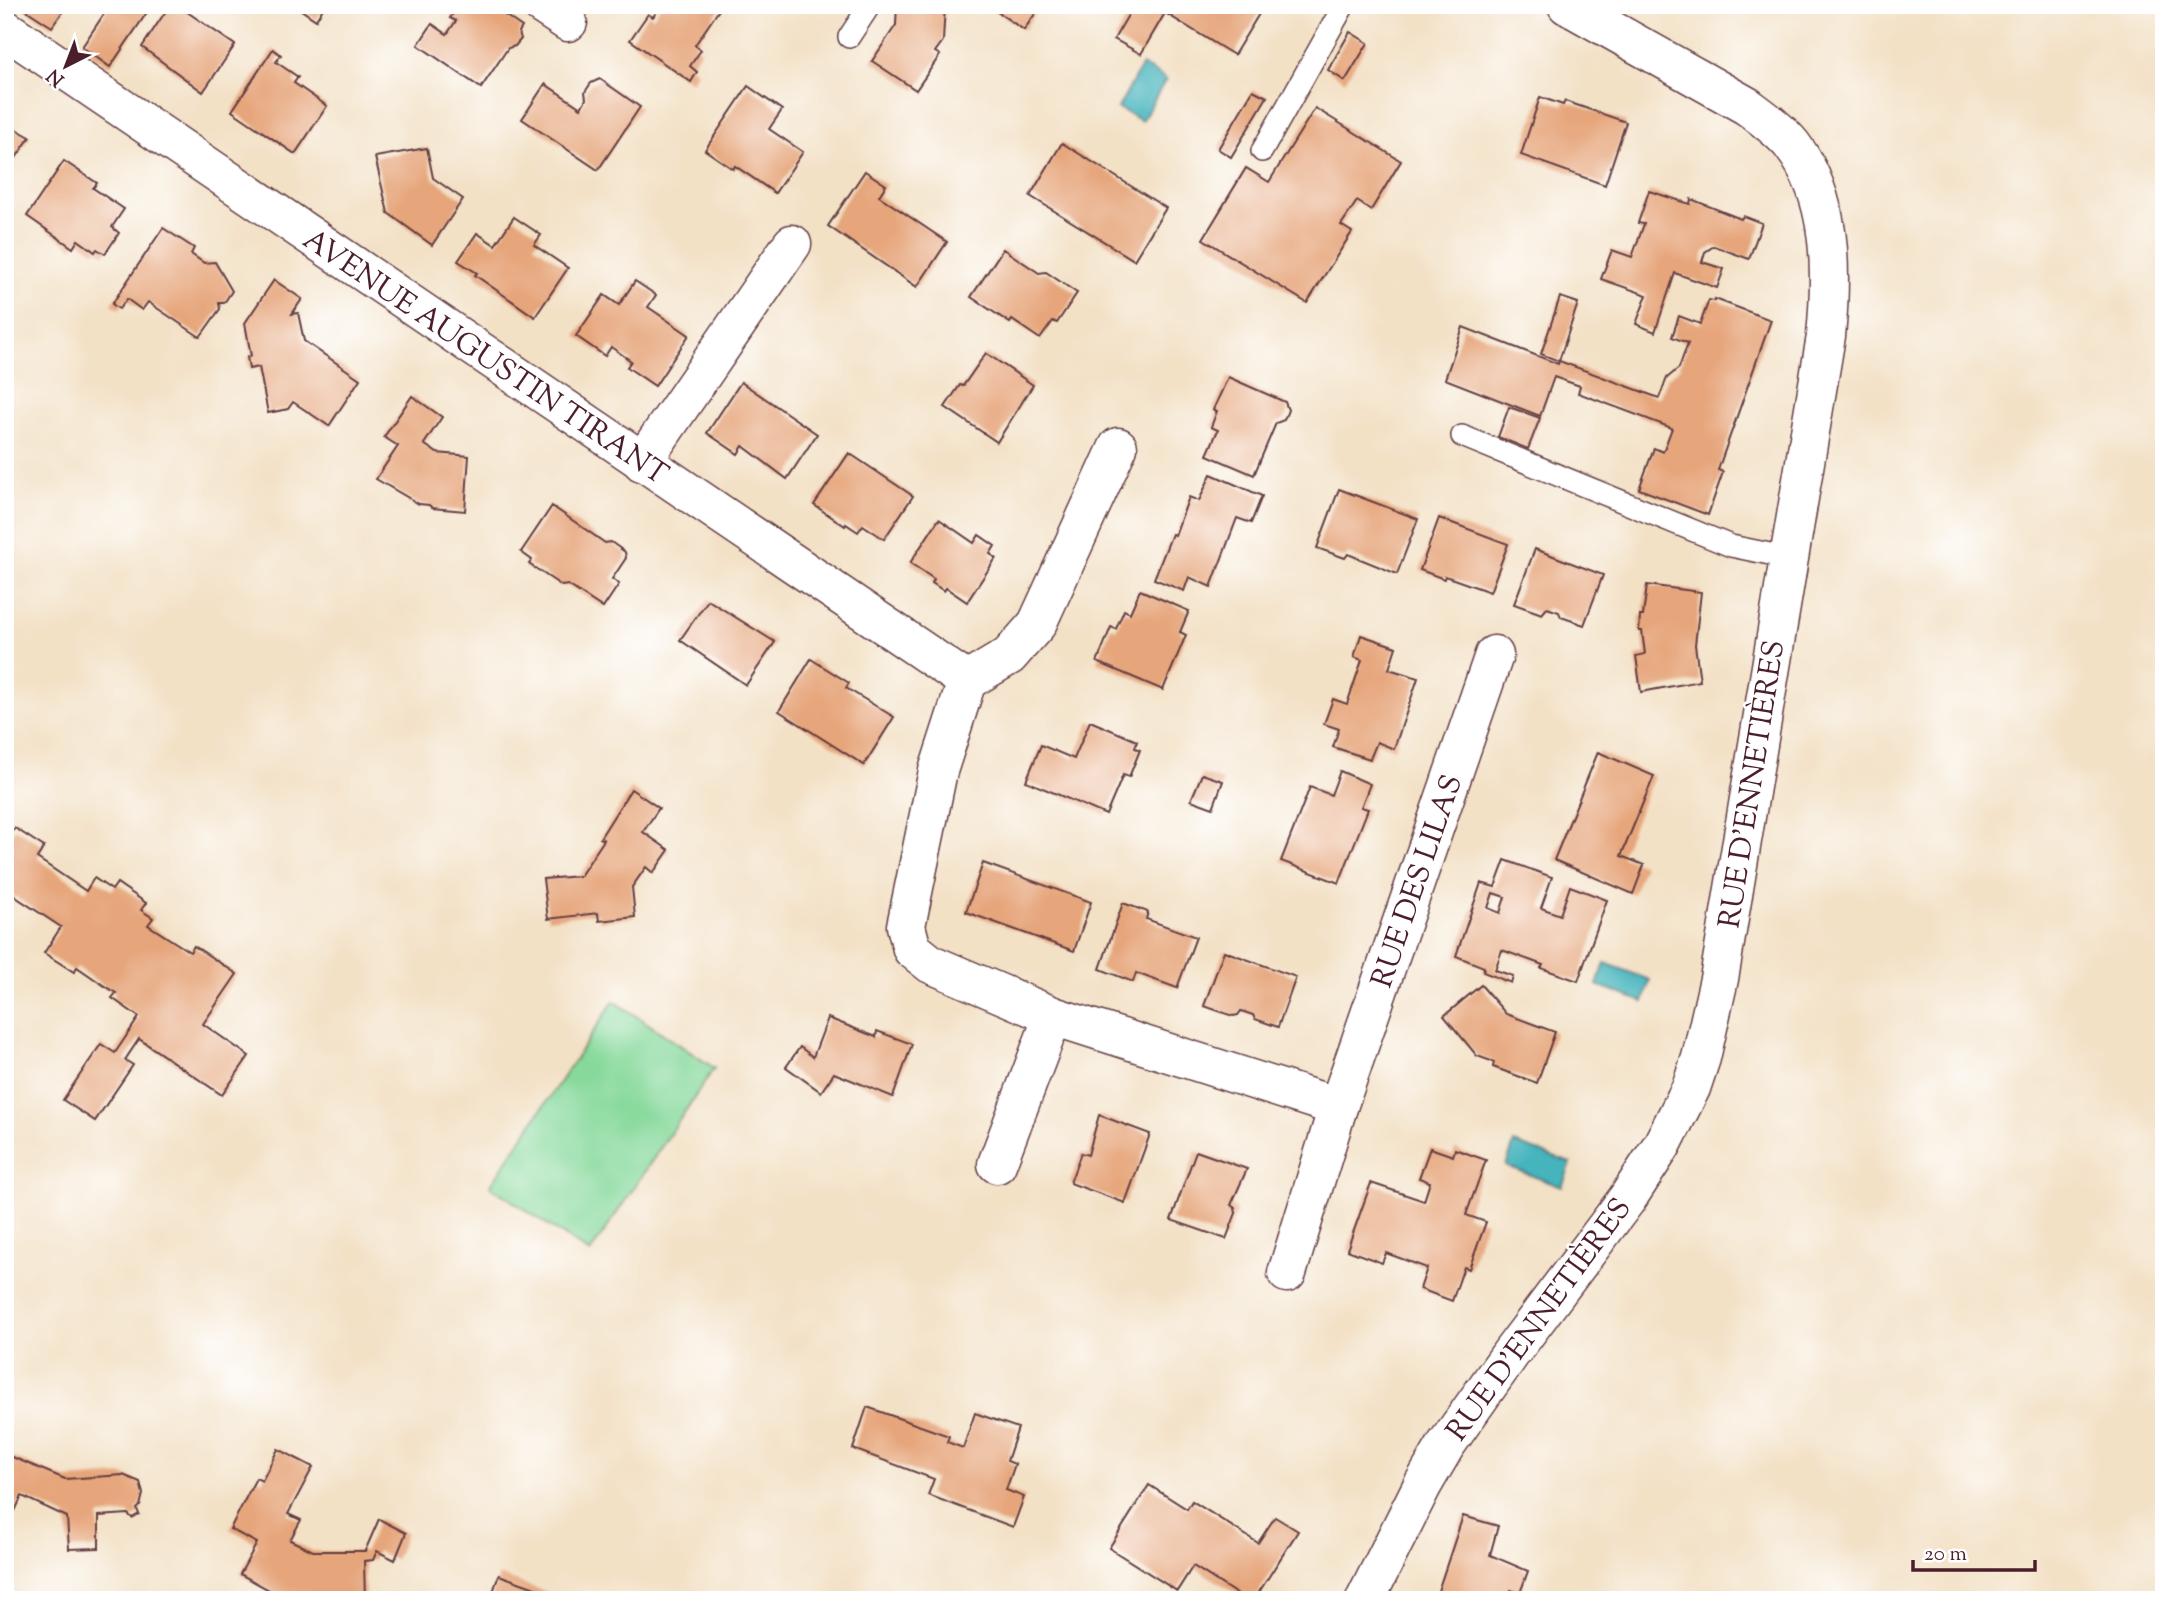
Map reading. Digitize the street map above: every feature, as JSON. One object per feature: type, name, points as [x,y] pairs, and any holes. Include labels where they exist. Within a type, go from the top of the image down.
[{"type":"street","name":"RUE D'ENNETIÈRES","points":[[1365,1600],[1446,1445],[1627,1199],[1662,1145],[1690,1088],[1701,1058],[1719,979],[1829,305],[1827,244],[1822,211],[1815,184],[1790,143],[1747,106],[1567,5]]},
{"type":"street","name":"AVENUE AUGUSTIN TIRANT","points":[[5,29],[967,681]]},
{"type":"street","points":[[642,462],[792,244]]},
{"type":"street","points":[[1118,447],[1037,624],[1009,656],[967,681],[938,771],[906,926],[912,948],[931,964],[1053,1016],[1338,1107]]},
{"type":"street","name":"RUE DES LILAS","points":[[1287,1273],[1338,1107],[1494,655]]},
{"type":"street","points":[[997,1164],[1053,1016]]},
{"type":"lane","points":[[849,37],[870,5]]},
{"type":"lane","points":[[1262,151],[1344,5]]},
{"type":"lane","points":[[1462,436],[1731,546],[1789,558]]},
{"type":"green space","points":[[614,1001],[714,1068],[590,1253],[490,1186]]},
{"type":"water","points":[[1142,65],[1166,79],[1142,121],[1118,108]]},
{"type":"water","points":[[1605,963],[1650,980],[1643,1002],[1597,985]]},
{"type":"water","points":[[1514,1143],[1571,1163],[1562,1187],[1506,1166]]},
{"type":"building","points":[[25,5],[67,5],[52,27],[23,8]]},
{"type":"building","points":[[110,5],[152,5],[110,67],[82,47]]},
{"type":"building","points":[[170,5],[177,5],[235,45],[203,92],[142,47]]},
{"type":"building","points":[[294,5],[325,5],[316,20]]},
{"type":"building","points":[[459,5],[490,5],[522,27],[519,32],[521,39],[515,46],[508,48],[481,88],[418,45],[432,24],[447,34],[456,21],[450,18]]},
{"type":"building","points":[[661,5],[721,7],[695,45],[701,50],[690,66],[697,72],[691,82],[630,40],[648,14],[653,17]]},
{"type":"building","points":[[897,5],[945,5],[943,41],[935,52],[940,55],[916,90],[872,61],[896,25]]},
{"type":"building","points":[[987,5],[1041,5],[1024,30]]},
{"type":"building","points":[[1134,5],[1257,5],[1262,9],[1234,55],[1165,13],[1141,54],[1114,39]]},
{"type":"building","points":[[1350,32],[1368,43],[1345,81],[1328,70]]},
{"type":"building","points":[[273,49],[281,55],[276,62],[298,77],[294,83],[327,106],[295,154],[232,111]]},
{"type":"building","points":[[600,79],[640,107],[598,170],[522,119],[545,84],[581,108],[586,99],[585,92],[591,83]]},
{"type":"building","points":[[748,86],[782,110],[769,129],[803,152],[775,193],[705,150]]},
{"type":"building","points":[[1253,90],[1267,97],[1231,157],[1218,149]]},
{"type":"building","points":[[1540,97],[1563,105],[1565,101],[1626,122],[1605,185],[1521,155]]},
{"type":"building","points":[[1315,108],[1401,161],[1371,210],[1357,201],[1341,225],[1352,232],[1307,303],[1203,239],[1246,168],[1269,182]]},
{"type":"building","points":[[5,123],[30,137],[5,174]]},
{"type":"building","points":[[1062,143],[1166,208],[1134,260],[1030,196]]},
{"type":"building","points":[[427,148],[433,178],[463,199],[432,245],[388,213],[375,157]]},
{"type":"building","points":[[64,161],[97,183],[93,188],[124,209],[112,227],[119,233],[105,254],[97,249],[95,252],[78,240],[73,248],[27,216]]},
{"type":"building","points":[[865,171],[886,185],[879,196],[947,242],[917,287],[828,226]]},
{"type":"building","points":[[1649,191],[1690,204],[1691,199],[1741,219],[1743,216],[1762,223],[1749,259],[1714,246],[1705,252],[1702,262],[1724,269],[1717,288],[1675,273],[1655,332],[1636,324],[1647,295],[1601,279],[1612,250],[1632,257],[1644,224],[1638,223]]},
{"type":"building","points":[[514,217],[541,235],[534,245],[568,268],[535,317],[458,261],[477,233],[495,245]]},
{"type":"building","points":[[163,228],[194,248],[191,254],[204,263],[215,262],[232,291],[224,303],[219,303],[220,309],[200,337],[148,302],[142,310],[127,299],[119,309],[112,304]]},
{"type":"building","points":[[1003,249],[1039,273],[1046,272],[1077,293],[1057,323],[1053,321],[1040,339],[971,297]]},
{"type":"building","points":[[274,280],[302,299],[292,314],[298,313],[304,341],[360,379],[329,426],[293,402],[288,409],[268,413],[259,367],[249,369],[247,357],[251,356],[245,323]]},
{"type":"building","points":[[635,281],[656,295],[648,307],[689,335],[655,386],[627,367],[631,361],[611,347],[605,356],[576,336],[604,295],[619,305]]},
{"type":"building","points":[[1560,297],[1578,303],[1559,361],[1541,354]]},
{"type":"building","points":[[1715,299],[1771,320],[1718,470],[1723,472],[1708,515],[1639,489],[1654,448],[1663,452],[1672,428],[1578,393],[1580,386],[1554,377],[1540,416],[1445,379],[1463,327],[1558,364],[1559,361],[1659,398],[1667,378],[1679,368],[1688,343],[1672,337],[1679,316],[1700,324],[1709,300]]},
{"type":"building","points":[[986,353],[1033,385],[997,442],[945,407]]},
{"type":"building","points":[[1228,377],[1285,402],[1288,410],[1284,420],[1276,423],[1254,475],[1207,455],[1218,430],[1211,427],[1217,411],[1213,410]]},
{"type":"building","points":[[741,382],[817,434],[787,479],[743,446],[738,454],[707,433]]},
{"type":"building","points":[[412,396],[442,417],[424,444],[437,453],[469,456],[465,511],[419,504],[376,479],[398,446],[384,437]]},
{"type":"building","points":[[1509,407],[1540,418],[1528,449],[1498,437]]},
{"type":"building","points":[[849,453],[913,496],[884,539],[863,525],[858,532],[846,524],[845,526],[814,505]]},
{"type":"building","points":[[1211,474],[1262,496],[1251,523],[1237,518],[1211,587],[1189,577],[1184,591],[1154,579],[1189,497],[1199,501]]},
{"type":"building","points":[[1339,489],[1418,519],[1397,574],[1348,554],[1345,558],[1317,548]]},
{"type":"building","points":[[552,506],[605,543],[611,542],[625,552],[626,558],[612,579],[619,584],[603,608],[529,564],[532,560],[521,552]]},
{"type":"building","points":[[1439,518],[1508,544],[1490,592],[1420,570]]},
{"type":"building","points":[[939,519],[974,543],[979,535],[995,546],[990,554],[996,558],[967,602],[946,588],[944,591],[932,583],[934,579],[910,563]]},
{"type":"building","points":[[1535,549],[1603,575],[1584,625],[1561,617],[1559,612],[1547,608],[1542,614],[1514,604]]},
{"type":"building","points":[[1647,585],[1701,592],[1695,645],[1700,681],[1641,692],[1636,656],[1645,654],[1642,631],[1639,631]]},
{"type":"building","points":[[1140,590],[1189,611],[1180,632],[1186,635],[1163,690],[1097,662],[1111,627],[1116,629],[1124,610],[1130,613]]},
{"type":"building","points":[[708,600],[775,642],[746,685],[680,640]]},
{"type":"building","points":[[1361,635],[1396,647],[1389,669],[1418,678],[1394,749],[1377,742],[1370,759],[1333,747],[1339,729],[1324,724],[1333,699],[1347,704],[1362,660],[1354,657]]},
{"type":"building","points":[[811,659],[849,683],[846,688],[894,717],[864,765],[779,711]]},
{"type":"building","points":[[1090,721],[1137,741],[1135,748],[1140,750],[1129,777],[1123,775],[1106,815],[1026,781],[1041,745],[1074,759]]},
{"type":"building","points":[[1598,752],[1654,776],[1621,856],[1644,865],[1633,894],[1554,860]]},
{"type":"building","points":[[1340,771],[1370,784],[1361,807],[1368,809],[1339,883],[1281,861],[1310,787],[1331,795]]},
{"type":"building","points":[[1202,774],[1223,781],[1213,808],[1191,800]]},
{"type":"building","points":[[631,789],[659,808],[643,832],[669,850],[653,873],[646,867],[632,887],[635,917],[599,921],[598,913],[548,919],[543,879],[580,876],[604,840],[600,838]]},
{"type":"building","points":[[15,828],[44,847],[37,858],[86,891],[94,878],[112,890],[117,883],[146,903],[141,910],[153,918],[148,925],[190,952],[194,946],[237,974],[203,1024],[249,1056],[222,1095],[139,1039],[125,1060],[133,1065],[95,1121],[63,1100],[101,1044],[115,1053],[139,1017],[112,998],[116,993],[77,967],[74,972],[44,953],[61,927],[11,894],[5,904],[5,842]]},
{"type":"building","points":[[1505,860],[1552,877],[1541,908],[1560,915],[1570,886],[1607,900],[1578,981],[1502,950],[1495,970],[1513,976],[1511,983],[1483,972],[1484,967],[1456,956],[1481,883],[1495,887]],"holes":[[[1493,893],[1505,897],[1500,913],[1488,908]]]},
{"type":"building","points":[[983,863],[1091,902],[1074,951],[966,912]]},
{"type":"building","points":[[1123,903],[1148,912],[1146,919],[1196,937],[1177,988],[1136,973],[1133,982],[1100,969]]},
{"type":"building","points":[[1224,951],[1296,977],[1278,1027],[1241,1011],[1233,1016],[1204,1006]]},
{"type":"building","points":[[1481,985],[1506,1014],[1555,1032],[1537,1083],[1493,1067],[1494,1062],[1477,1056],[1444,1016]]},
{"type":"building","points":[[828,1018],[876,1037],[877,1031],[912,1044],[893,1097],[834,1073],[821,1092],[786,1067],[800,1047],[813,1057]]},
{"type":"building","points":[[1099,1115],[1150,1134],[1125,1203],[1070,1183],[1081,1153],[1088,1155]]},
{"type":"building","points":[[1430,1148],[1453,1156],[1455,1149],[1486,1160],[1466,1215],[1486,1222],[1469,1269],[1464,1267],[1452,1301],[1420,1289],[1427,1268],[1386,1253],[1382,1263],[1347,1250],[1371,1183],[1424,1201],[1430,1182],[1419,1178]]},
{"type":"building","points":[[1196,1151],[1247,1169],[1231,1205],[1236,1213],[1226,1239],[1171,1220]]},
{"type":"building","points":[[867,1407],[949,1436],[947,1442],[963,1448],[975,1413],[1018,1428],[1007,1461],[1015,1464],[1006,1490],[1024,1497],[1013,1527],[928,1495],[934,1479],[853,1449]]},
{"type":"building","points":[[278,1449],[313,1467],[288,1514],[301,1520],[290,1540],[313,1551],[365,1551],[379,1519],[406,1533],[395,1560],[377,1551],[373,1560],[364,1561],[365,1600],[292,1600],[240,1574],[257,1543],[230,1529],[256,1478],[262,1481]]},
{"type":"building","points":[[5,1454],[65,1479],[123,1475],[140,1482],[143,1494],[137,1509],[139,1514],[132,1518],[128,1514],[99,1516],[99,1548],[69,1549],[67,1517],[22,1496],[14,1513],[5,1509]]},
{"type":"building","points":[[1149,1485],[1187,1509],[1192,1501],[1258,1543],[1275,1517],[1298,1531],[1254,1600],[1246,1600],[1193,1566],[1177,1591],[1109,1548]]},
{"type":"building","points":[[1463,1516],[1498,1526],[1490,1555],[1528,1571],[1520,1593],[1511,1590],[1507,1600],[1435,1600]]},
{"type":"building","points":[[499,1575],[566,1599],[566,1600],[490,1600]]}]
